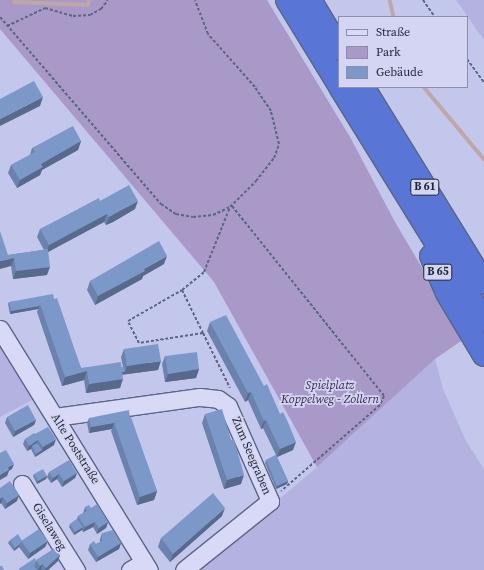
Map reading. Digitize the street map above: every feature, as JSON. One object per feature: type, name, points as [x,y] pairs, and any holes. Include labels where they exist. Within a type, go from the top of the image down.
[{"type":"highway","name":"B 61","points":[[287,0],[338,83]]},
{"type":"highway","points":[[310,0],[338,46]]},
{"type":"highway","name":"B 61","points":[[341,88],[484,320]]},
{"type":"highway","name":"B 61","points":[[364,88],[484,283]]},
{"type":"highway","name":"B 65","points":[[400,185],[447,293],[484,355]]},
{"type":"street","name":"Alte Poststraße","points":[[0,329],[55,417],[141,567]]},
{"type":"street","points":[[55,417],[200,397],[218,399]]},
{"type":"street","name":"Zum Seegraben","points":[[184,570],[270,501],[231,410],[218,399]]},
{"type":"street","name":"Giselaweg","points":[[22,484],[76,570]]},
{"type":"path","points":[[7,26],[45,8],[72,16],[90,15],[102,9],[108,0]]},
{"type":"path","points":[[195,0],[208,34],[255,87],[271,111],[277,127],[279,144],[274,158],[231,206],[204,272],[182,290],[128,321],[139,343],[203,334]]},
{"type":"path","points":[[423,0],[434,16]]},
{"type":"path","points":[[0,17],[161,204],[176,214],[193,217],[213,215],[231,206]]},
{"type":"path","points":[[468,60],[484,82]]},
{"type":"path","points":[[231,206],[384,396],[380,405],[270,501]]},
{"type":"path","points":[[182,290],[231,392],[218,399]]},
{"type":"shaded area","points":[[456,0],[484,0],[484,40],[468,16]]},
{"type":"shaded area","points":[[0,344],[34,399],[0,417]]},
{"type":"shaded area","points":[[435,359],[443,389],[466,441],[484,469],[484,570],[196,570],[317,467]]},
{"type":"green space","name":"Spielplatz Koppelweg - Zollern","points":[[0,0],[267,0],[350,137],[395,222],[464,339],[435,359],[317,467],[214,282],[0,29]]},
{"type":"building","points":[[34,81],[43,97],[0,119],[0,99]]},
{"type":"building","points":[[73,126],[81,141],[41,164],[43,167],[20,180],[11,165],[35,152],[32,148]]},
{"type":"building","points":[[129,185],[138,201],[109,217],[107,214],[49,245],[40,229],[99,198],[100,201]]},
{"type":"building","points":[[0,231],[8,255],[48,249],[50,267],[16,271],[14,258],[0,261]]},
{"type":"building","points":[[159,241],[167,256],[144,269],[145,271],[98,296],[90,281]]},
{"type":"building","points":[[53,294],[54,299],[40,304],[39,306],[11,311],[9,302]]},
{"type":"building","points":[[57,298],[81,368],[121,362],[123,379],[89,384],[87,371],[65,377],[40,304]]},
{"type":"building","points":[[226,315],[264,386],[267,384],[280,414],[283,412],[296,442],[280,449],[266,420],[264,421],[251,392],[248,393],[210,322]]},
{"type":"building","points":[[158,344],[161,361],[127,366],[124,349]]},
{"type":"building","points":[[197,352],[199,369],[168,374],[165,356]]},
{"type":"building","points":[[121,367],[124,367],[125,372],[122,372]]},
{"type":"building","points":[[28,405],[36,420],[15,431],[7,417]]},
{"type":"building","points":[[222,409],[231,440],[234,439],[244,475],[227,480],[205,414]]},
{"type":"building","points":[[129,410],[130,418],[114,423],[91,427],[89,418]]},
{"type":"building","points":[[131,417],[157,491],[140,497],[114,422]]},
{"type":"building","points":[[48,427],[56,439],[43,447],[38,440],[29,446],[25,439]]},
{"type":"building","points":[[37,443],[42,450],[36,454],[32,446]]},
{"type":"building","points":[[6,450],[14,464],[8,467],[9,470],[0,475],[0,453]]},
{"type":"building","points":[[276,455],[288,481],[277,486],[266,460]]},
{"type":"building","points":[[69,460],[77,473],[64,481],[59,474],[53,478],[49,472]]},
{"type":"building","points":[[43,469],[47,476],[38,481],[34,474]]},
{"type":"building","points":[[10,481],[19,495],[7,503],[3,497],[0,499],[0,488]]},
{"type":"building","points":[[213,493],[225,508],[173,554],[161,538]]},
{"type":"building","points":[[97,504],[108,522],[99,528],[95,522],[85,527],[78,516],[87,511],[85,507],[89,505],[91,508]]},
{"type":"building","points":[[77,519],[83,527],[75,532],[70,524]]},
{"type":"building","points":[[39,529],[48,541],[30,553],[21,541]]},
{"type":"building","points":[[113,530],[121,543],[98,557],[90,544],[94,541],[96,544],[102,541],[102,533]]},
{"type":"building","points":[[18,534],[22,541],[15,548],[10,540]]},
{"type":"building","points":[[55,548],[60,555],[46,568],[43,564],[40,566],[36,560]]},
{"type":"building","points":[[35,558],[36,561],[34,566],[37,570],[21,570],[20,568]]},
{"type":"building","points":[[0,566],[2,566],[4,570],[0,570]]},
{"type":"waterway","points":[[14,2],[88,5],[89,0]]},
{"type":"waterway","points":[[390,0],[394,16]]},
{"type":"waterway","points":[[425,88],[484,159]]}]
